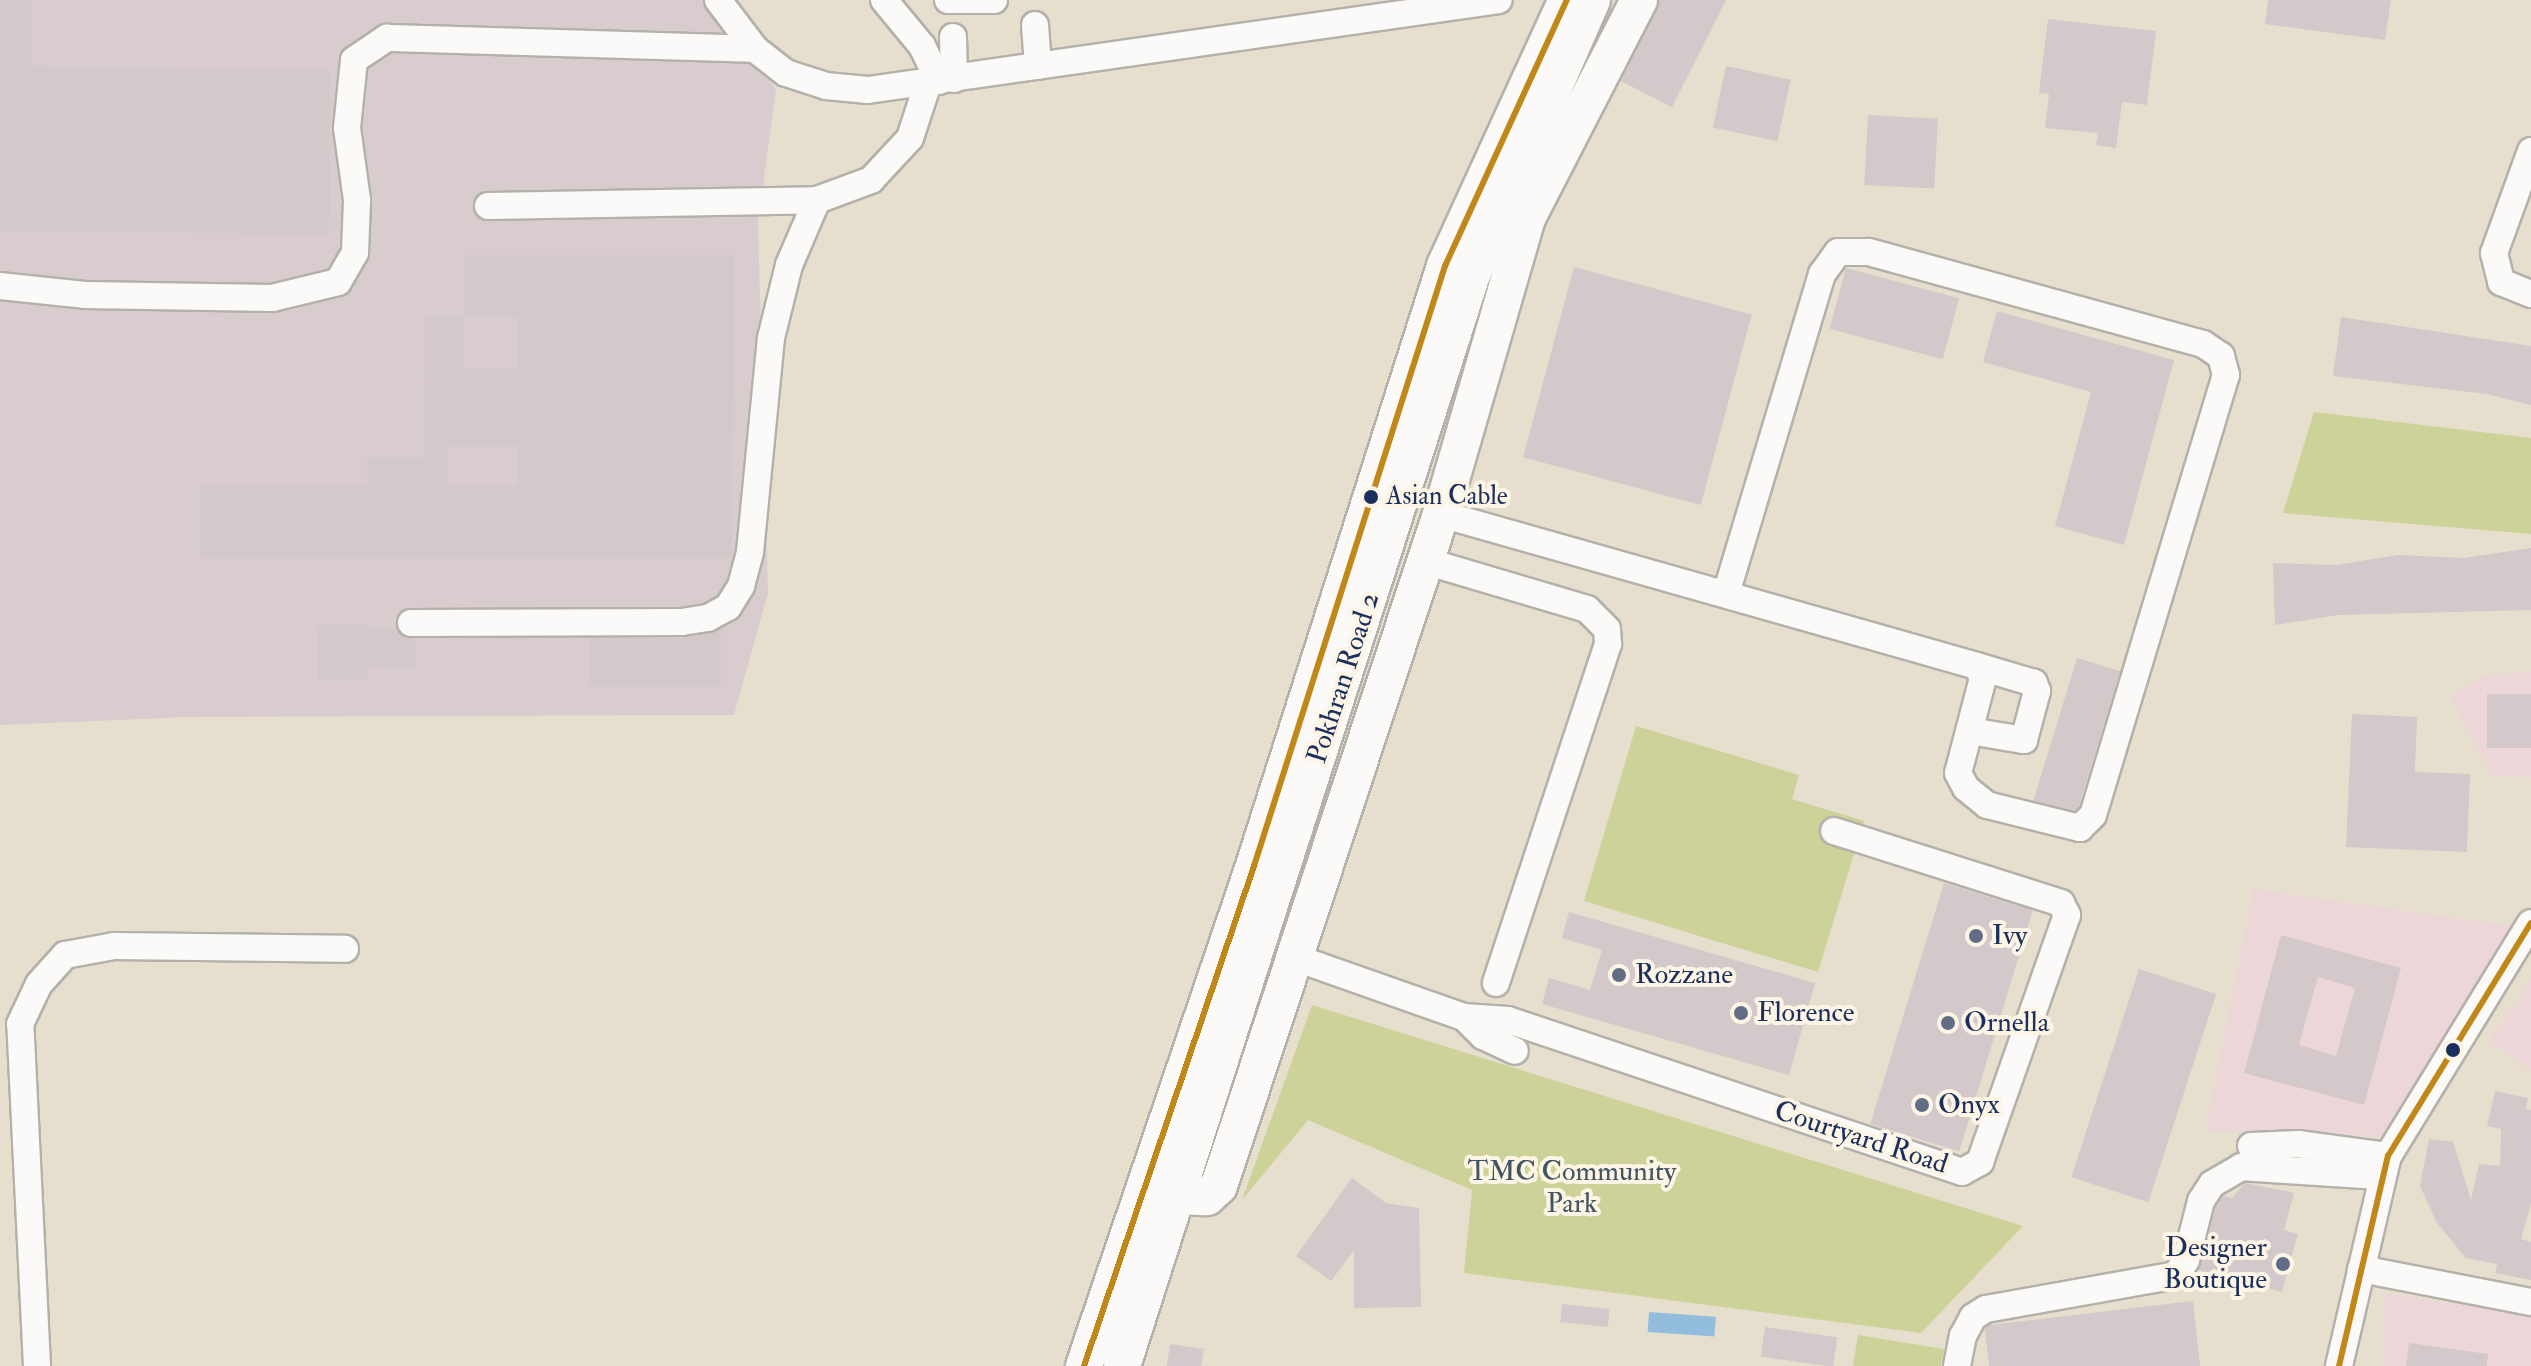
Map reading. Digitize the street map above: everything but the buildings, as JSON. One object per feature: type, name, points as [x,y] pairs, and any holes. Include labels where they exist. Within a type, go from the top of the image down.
[{"type":"main road","points":[[1174,1196],[1207,1197],[1219,1186],[1441,514],[1527,218],[1639,0]]},
{"type":"main road","name":"Pokhran Road 2","points":[[1122,1366],[1471,277],[1584,1]]},
{"type":"main road","name":"Pokhran Road 2","points":[[1084,1366],[1254,866],[1445,266],[1584,1]]},
{"type":"street","points":[[718,0],[755,49],[786,73],[826,86],[868,90],[1038,66],[1386,7],[1499,0]]},
{"type":"street","points":[[884,0],[922,46],[940,81]]},
{"type":"street","points":[[948,0],[994,0]]},
{"type":"street","points":[[1035,25],[1038,66]]},
{"type":"street","points":[[488,206],[817,200],[871,180],[910,138],[940,81],[953,37]]},
{"type":"street","points":[[0,286],[85,295],[272,298],[338,282],[355,253],[357,200],[347,128],[354,60],[387,38],[755,49]]},
{"type":"street","points":[[2531,151],[2494,253],[2501,282],[2531,294]]},
{"type":"street","points":[[411,623],[682,622],[708,618],[728,607],[741,586],[750,552],[771,338],[789,265],[817,200]]},
{"type":"street","points":[[1726,594],[1822,274],[1838,252],[1868,252],[2203,344],[2221,356],[2226,375],[2091,822],[2080,828],[1977,801],[1958,773],[1983,678],[1977,666]]},
{"type":"street","points":[[1441,514],[2034,683],[2037,691],[2024,740],[1970,731]]},
{"type":"street","points":[[1425,561],[1587,609],[1607,629],[1608,644],[1496,983]]},
{"type":"street","name":"Courtyard Road","points":[[1296,958],[1464,1017],[1508,1020],[1962,1172],[1980,1162],[2067,915],[2061,903],[1834,831]]},
{"type":"street","points":[[2354,1366],[2385,1166],[2529,936]]},
{"type":"street","points":[[2339,1366],[2402,1157],[2529,936]]},
{"type":"street","points":[[37,1366],[20,1024],[39,984],[65,955],[114,946],[345,949]]},
{"type":"street","points":[[1464,1017],[1483,1036],[1515,1051]]},
{"type":"street","points":[[2251,1146],[2298,1144],[2385,1166]]},
{"type":"street","points":[[1957,1366],[1963,1336],[1973,1317],[1986,1309],[2176,1275],[2186,1260],[2201,1201],[2212,1184],[2241,1167],[2385,1166]]},
{"type":"street","points":[[2369,1270],[2531,1302]]},
{"type":"shaded area","points":[[0,0],[703,0],[776,89],[758,223],[768,593],[734,715],[188,717],[0,725]]},
{"type":"shaded area","points":[[2531,672],[2531,777],[2492,776],[2451,697],[2484,675]]},
{"type":"shaded area","points":[[2253,889],[2518,927],[2384,1136],[2205,1131]]},
{"type":"shaded area","points":[[2531,980],[2531,1071],[2489,1041]]},
{"type":"shaded area","points":[[2383,1293],[2531,1315],[2531,1366],[2383,1366]]},
{"type":"green space","points":[[2314,412],[2531,438],[2531,534],[2283,513]]},
{"type":"green space","points":[[1636,726],[1799,775],[1792,799],[1864,821],[1818,972],[1584,901]]},
{"type":"green space","name":"TMC Community Park","points":[[1312,1005],[2023,1226],[1921,1333],[1464,1273],[1472,1190],[1308,1120],[1242,1200]]},
{"type":"green space","points":[[1858,1335],[1944,1349],[1941,1366],[1853,1366]]},
{"type":"water","points":[[1649,1312],[1716,1317],[1714,1337],[1648,1332]]},
{"type":"transit line","points":[[1084,1366],[1254,866],[1445,266],[1567,0]]},
{"type":"transit line","points":[[2339,1366],[2388,1156],[2531,923]]},
{"type":"place","name":"Asian Cable","points":[[1371,497]]},
{"type":"place","name":"Ivy","points":[[1976,936]]},
{"type":"place","name":"Rozzane","points":[[1619,975]]},
{"type":"place","name":"Florence","points":[[1741,1013]]},
{"type":"place","name":"Ornella","points":[[1948,1023]]},
{"type":"place","name":"Onyx","points":[[1922,1105]]},
{"type":"place","name":"Designer Boutique","points":[[2283,1264]]}]
